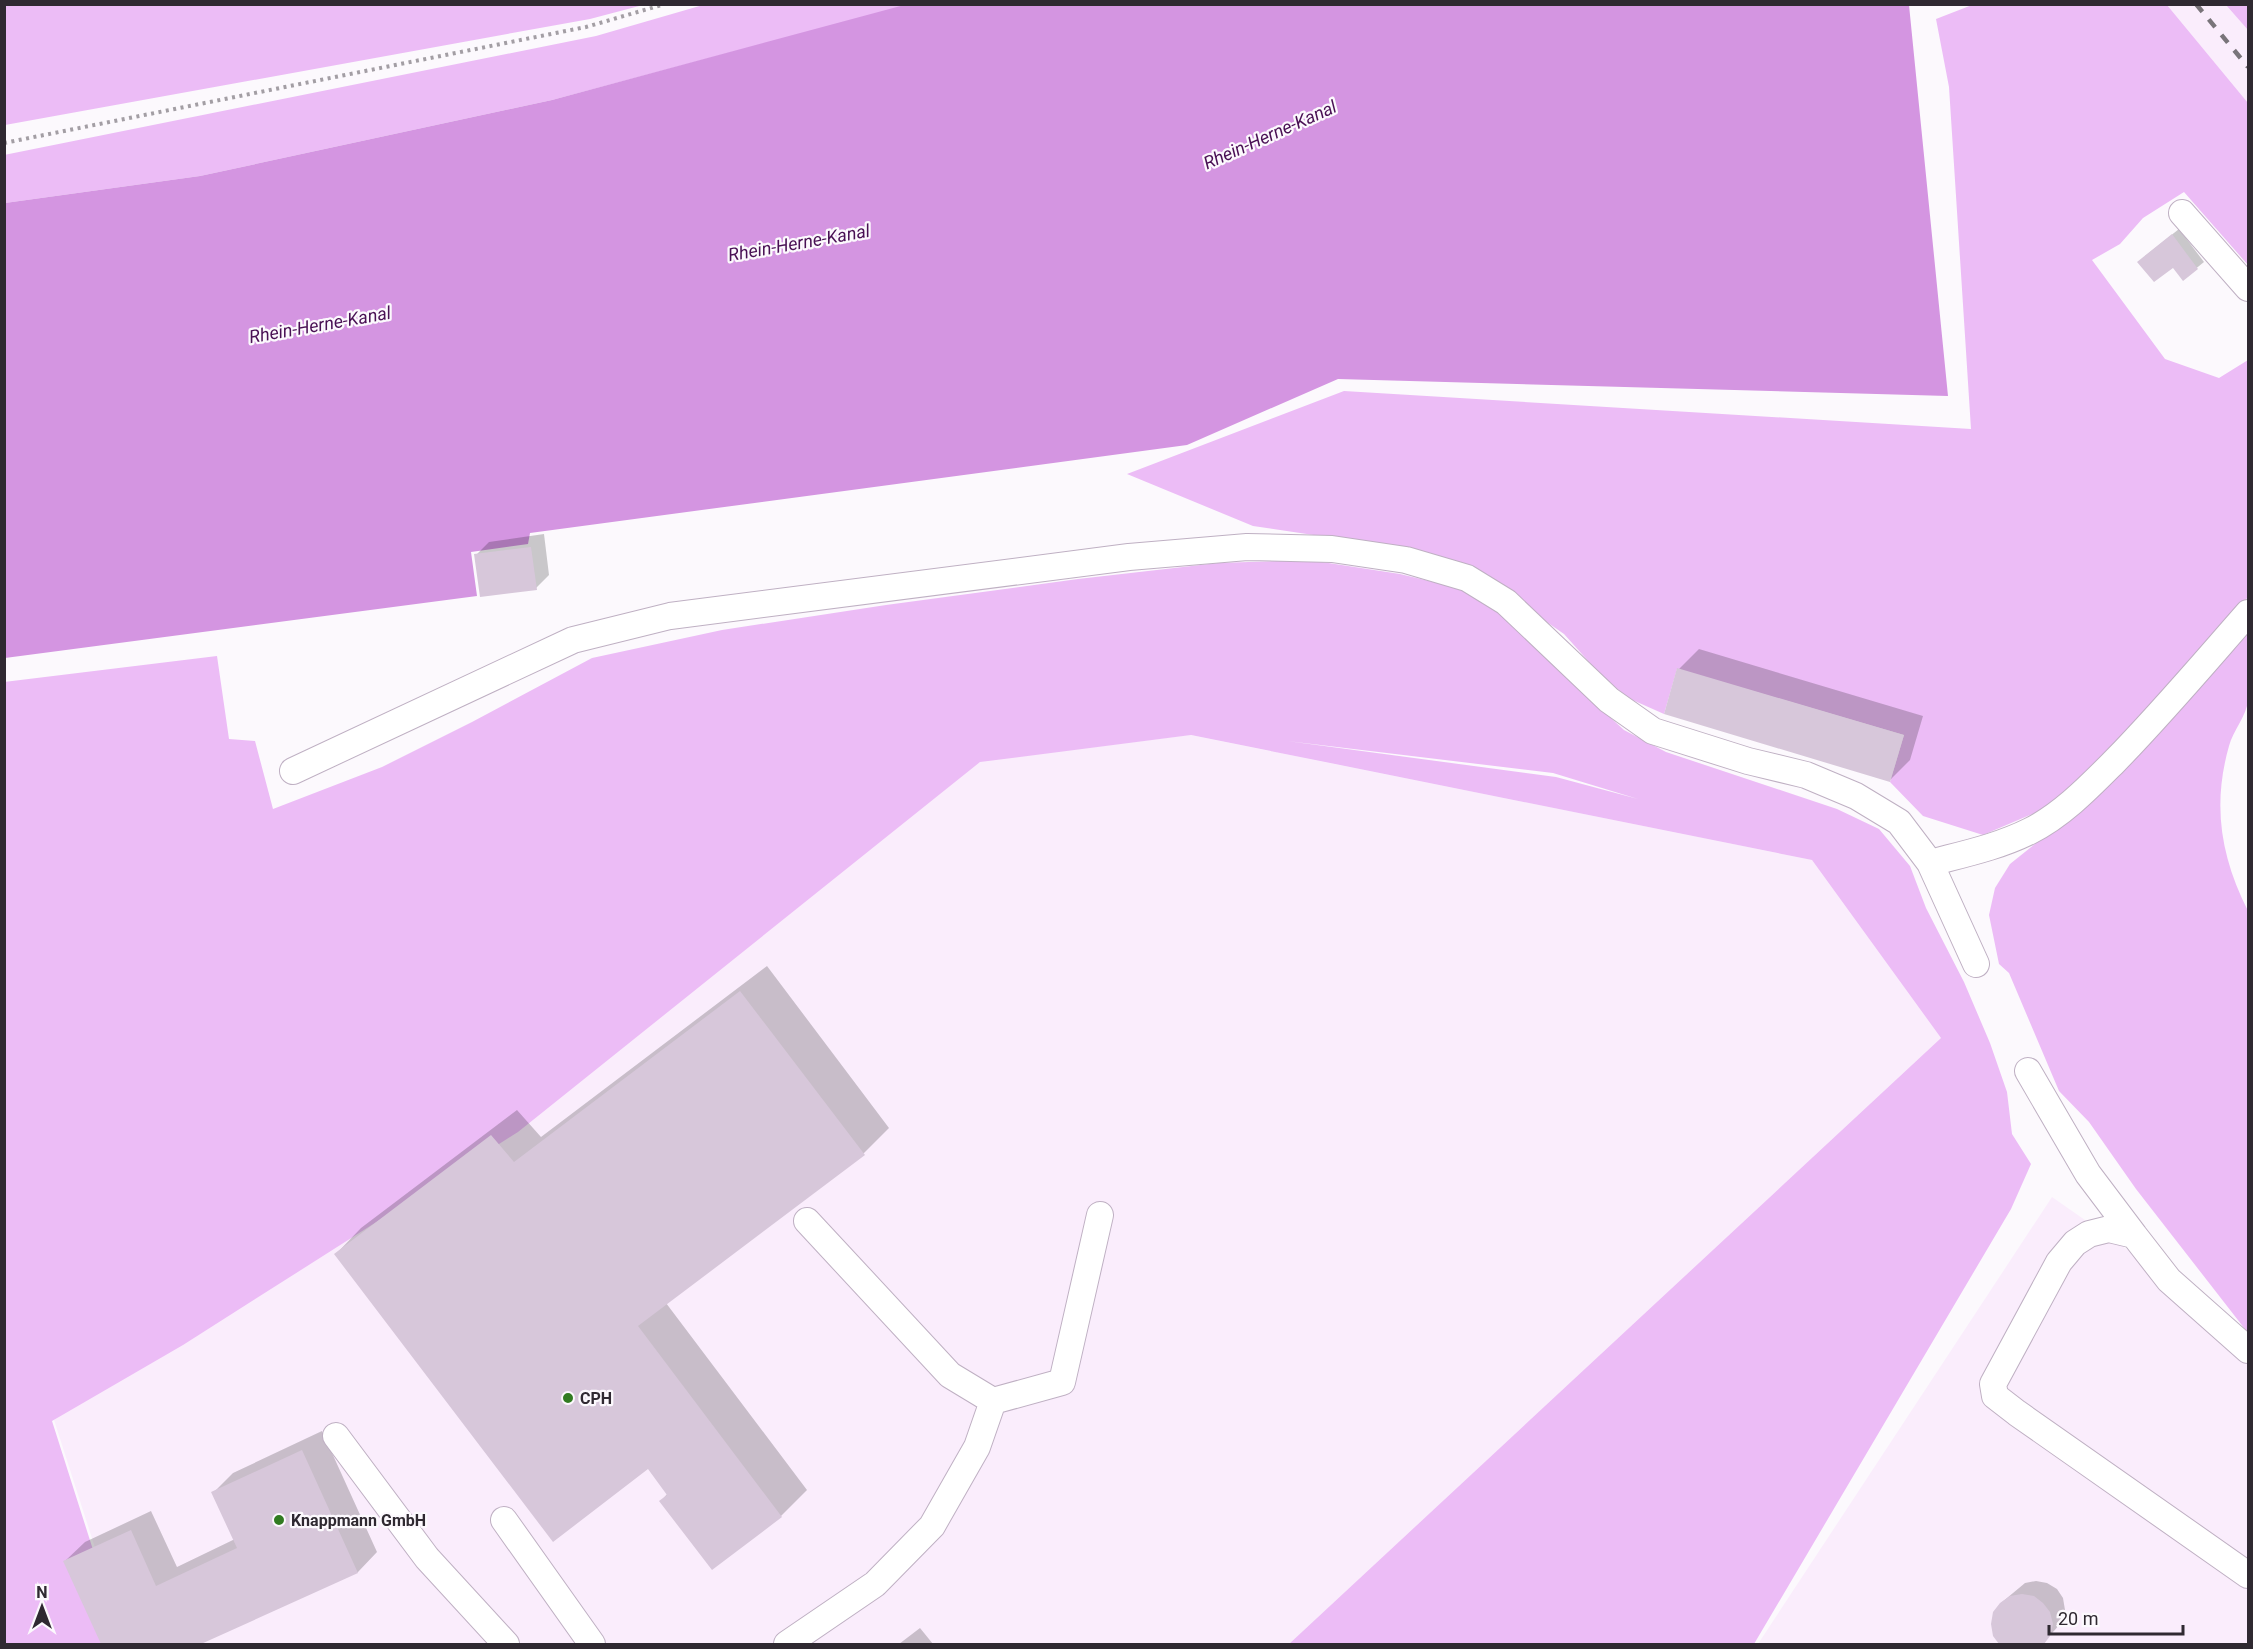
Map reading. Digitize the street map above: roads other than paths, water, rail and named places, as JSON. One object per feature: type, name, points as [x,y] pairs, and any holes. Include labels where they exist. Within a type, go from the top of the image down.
[{"type":"lane","points":[[2182,213],[2248,288]]},
{"type":"lane","points":[[293,771],[573,640],[670,616],[1129,557],[1246,547],[1332,549],[1406,560],[1467,578],[1506,602],[1609,700],[1653,731],[1748,761],[1806,775],[1856,796],[1899,822],[1930,863],[1976,964]]},
{"type":"lane","points":[[1930,863],[2003,843],[2032,830],[2053,817],[2087,789],[2144,732],[2248,613]]},
{"type":"lane","points":[[2028,1071],[2088,1174],[2169,1280],[2248,1350]]},
{"type":"lane","points":[[807,1221],[950,1375],[993,1401],[1062,1382],[1100,1215]]},
{"type":"lane","points":[[2134,1235],[2109,1229],[2090,1234],[2075,1243],[2059,1262],[2020,1330],[1993,1384],[1995,1396],[2248,1575]]},
{"type":"lane","points":[[787,1644],[875,1584],[932,1526],[977,1447],[993,1401]]},
{"type":"lane","points":[[336,1436],[427,1558],[506,1644]]},
{"type":"lane","points":[[504,1520],[592,1644]]},
{"type":"water","name":"Rhein-Herne-Kanal","points":[[908,4],[1909,5],[1948,396],[1338,379],[1187,445],[530,533],[528,544],[471,552],[477,596],[5,658],[5,203],[200,176],[552,100]]},
{"type":"railway","points":[[2196,4],[2248,67]]},
{"type":"place","name":"CPH","points":[[568,1398]]},
{"type":"place","name":"Knappmann GmbH","points":[[279,1520]]}]
